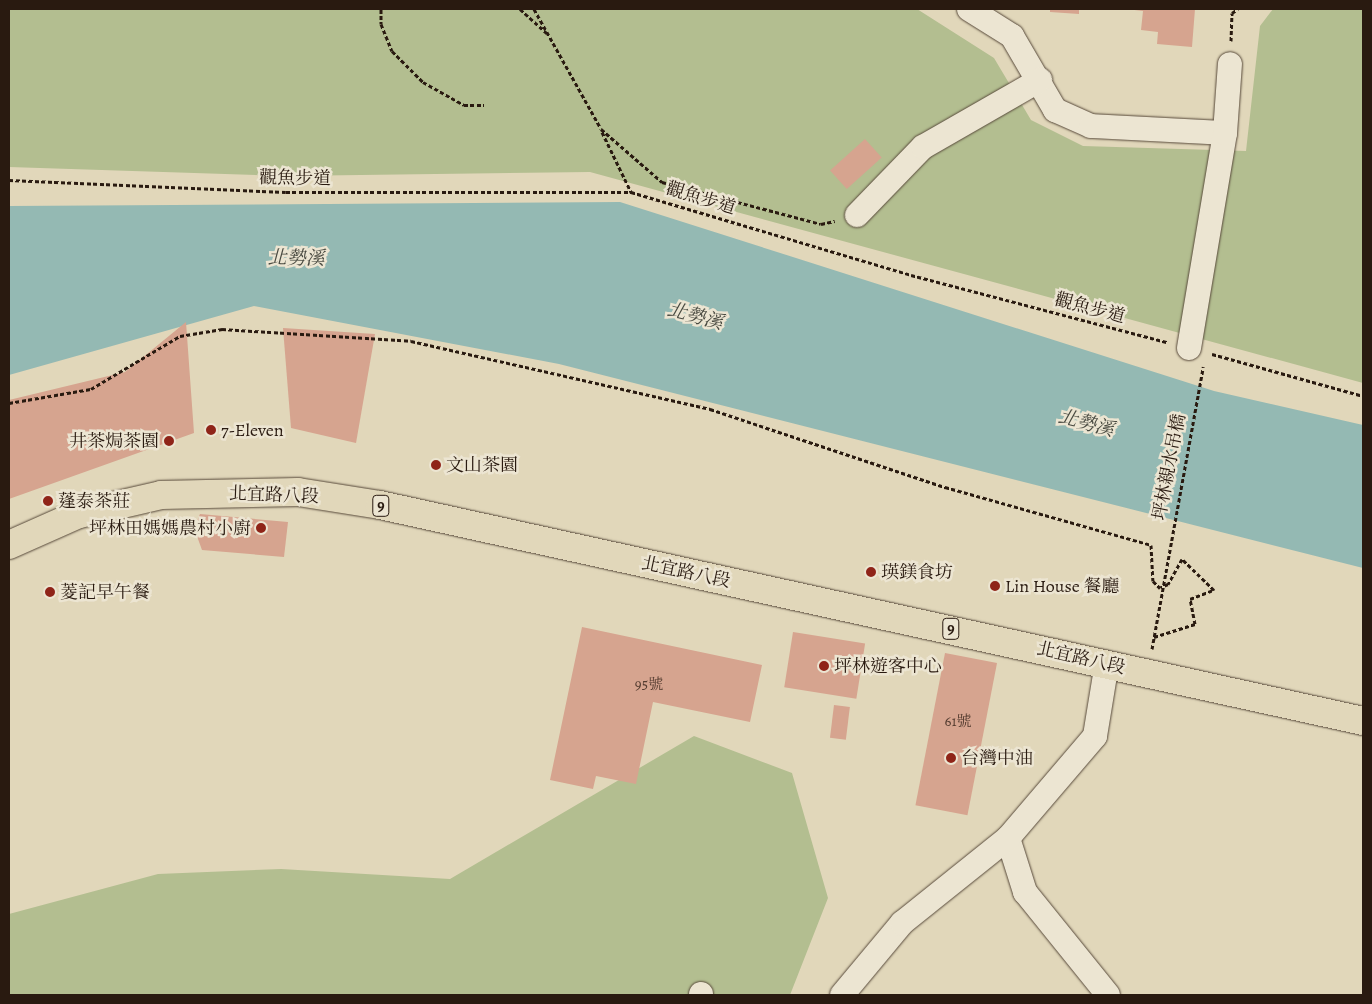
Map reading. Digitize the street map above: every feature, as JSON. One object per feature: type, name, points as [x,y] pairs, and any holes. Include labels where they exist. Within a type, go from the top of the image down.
[{"type":"main road","name":"北宜路八段","points":[[9,545],[79,514],[161,495],[298,492],[380,505],[1108,663],[1148,674],[1363,721]]},
{"type":"street","points":[[969,9],[1012,36],[1040,80],[1055,110],[1091,126],[1225,133]]},
{"type":"street","points":[[1197,350],[1225,133],[1230,64]]},
{"type":"street","points":[[858,215],[923,147],[1040,80]]},
{"type":"street","points":[[842,995],[902,924],[1008,838],[1096,736],[1108,663]]},
{"type":"street","points":[[1008,838],[1025,892],[1108,995]]},
{"type":"path","points":[[381,9],[381,24],[392,51],[422,82],[464,105],[484,105]]},
{"type":"path","points":[[520,9],[550,35]]},
{"type":"path","points":[[534,9],[601,130],[632,192]]},
{"type":"path","points":[[1230,64],[1232,13],[1238,9]]},
{"type":"path","points":[[601,130],[662,182],[821,224],[858,215]]},
{"type":"path","name":"觀魚步道","points":[[9,180],[286,192],[632,192],[911,275],[1197,350],[1363,396]]},
{"type":"path","points":[[9,403],[91,389],[180,336],[222,329],[411,341],[710,409],[945,487],[1151,545],[1152,580],[1160,588],[1168,584],[1182,559],[1214,590],[1190,599],[1195,624],[1154,637]]},
{"type":"path","name":"坪林親水吊橋","points":[[1148,674],[1197,350]]},
{"type":"green space","points":[[9,9],[917,9],[994,58],[1031,120],[1083,146],[1246,151],[1260,26],[1273,9],[1363,9],[1363,383],[590,172],[286,176],[9,167]]},
{"type":"green space","points":[[694,736],[792,773],[828,898],[790,995],[9,995],[9,914],[158,874],[281,869],[450,879]]},
{"type":"water","name":"北勢溪","points":[[620,202],[1214,391],[1363,425],[1363,568],[559,364],[254,306],[9,375],[9,206]]},
{"type":"building","points":[[1050,9],[1079,9],[1079,14],[1050,12]]},
{"type":"building","points":[[1126,9],[1195,9],[1192,47],[1157,44],[1158,32],[1141,30],[1143,11]]},
{"type":"building","points":[[865,139],[882,158],[847,189],[830,170]]},
{"type":"building","points":[[186,322],[194,433],[9,499],[9,400],[125,372]]},
{"type":"building","points":[[283,328],[375,334],[356,443],[291,428]]},
{"type":"building","points":[[200,514],[288,522],[284,557],[202,550],[194,528]]},
{"type":"building","points":[[582,627],[762,665],[750,722],[653,702],[636,784],[596,776],[593,789],[550,780]]},
{"type":"building","name":"坪林遊客中心","points":[[793,632],[865,643],[856,699],[784,687]]},
{"type":"building","name":"台灣中油","points":[[945,653],[997,663],[967,815],[915,805]]},
{"type":"building","points":[[834,705],[850,707],[846,740],[830,738]]},
{"type":"place","name":"7-Eleven","points":[[211,430]]},
{"type":"place","name":"井茶焗茶園","points":[[169,441]]},
{"type":"place","name":"文山茶園","points":[[436,465]]},
{"type":"place","name":"蓬泰茶莊","points":[[48,501]]},
{"type":"place","name":"坪林田媽媽農村小廚","points":[[261,528]]},
{"type":"place","name":"瑛鎂食坊","points":[[871,572]]},
{"type":"place","name":"Lin House 餐廳","points":[[995,586]]},
{"type":"place","name":"菱記早午餐","points":[[50,592]]},
{"type":"place","name":"坪林遊客中心","points":[[824,666]]},
{"type":"place","name":"台灣中油","points":[[951,758]]}]
